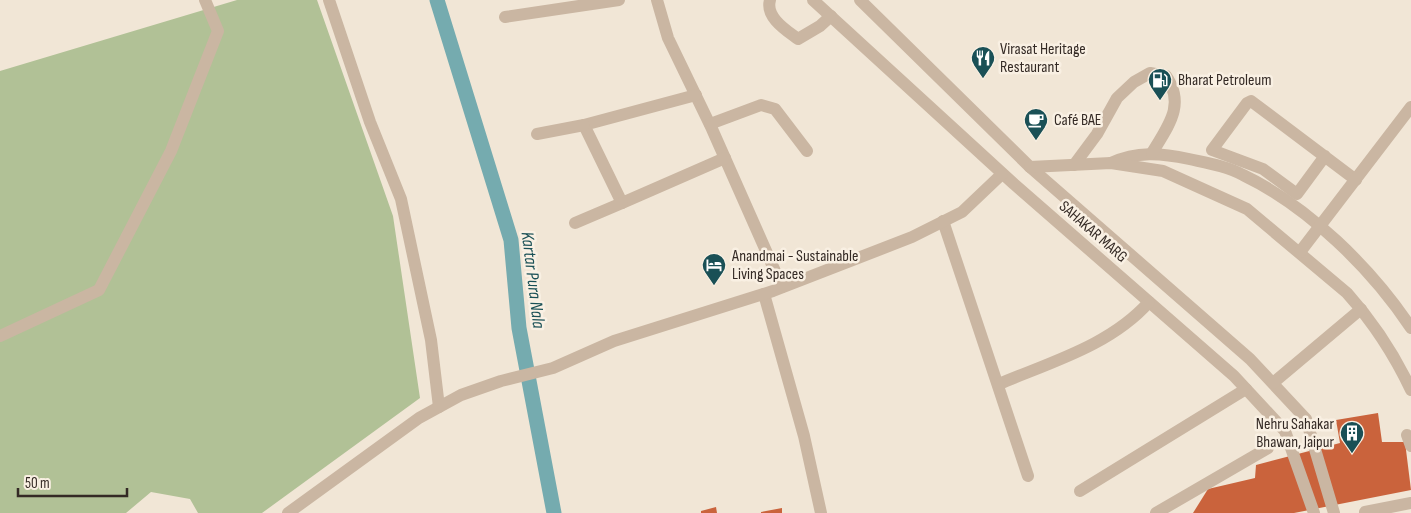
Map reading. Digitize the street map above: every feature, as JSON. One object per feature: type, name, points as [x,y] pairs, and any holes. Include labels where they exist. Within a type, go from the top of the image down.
[{"type":"street","points":[[0,336],[99,290],[171,151],[218,31],[205,0]]},
{"type":"street","points":[[329,0],[370,122],[402,198],[431,340],[439,407]]},
{"type":"street","points":[[505,17],[619,0]]},
{"type":"street","points":[[657,0],[668,38],[710,124],[782,287]]},
{"type":"street","points":[[770,0],[771,14],[798,39],[820,26],[832,16]]},
{"type":"street","name":"SAHAKAR MARG","points":[[813,0],[1002,174],[1246,389],[1285,431],[1314,513]]},
{"type":"street","name":"SAHAKAR MARG","points":[[860,0],[1030,167],[1250,359],[1306,418],[1334,513]]},
{"type":"street","points":[[1074,165],[1097,134],[1117,98],[1134,82],[1150,73],[1166,76],[1175,88],[1176,103],[1171,122],[1152,153]]},
{"type":"street","points":[[536,134],[584,125],[696,95]]},
{"type":"street","points":[[1325,156],[1297,194],[1263,169],[1212,150],[1247,103],[1251,101],[1325,156],[1356,180]]},
{"type":"street","points":[[710,124],[761,104],[775,109],[807,151]]},
{"type":"street","points":[[1300,252],[1411,107]]},
{"type":"street","points":[[584,125],[622,203]]},
{"type":"street","points":[[1111,163],[1124,157],[1152,153],[1218,165],[1242,174],[1281,196],[1320,228],[1358,263],[1400,311],[1411,328]]},
{"type":"street","points":[[575,223],[725,158]]},
{"type":"street","points":[[1030,167],[1111,163],[1164,171],[1248,209],[1347,293],[1361,309],[1404,374],[1411,390]]},
{"type":"street","points":[[288,513],[420,418],[461,395],[501,381],[553,368],[614,341],[764,294],[912,237],[962,212],[1002,174]]},
{"type":"street","points":[[943,221],[999,384],[1028,476]]},
{"type":"street","points":[[764,294],[804,436],[821,513]]},
{"type":"street","points":[[999,384],[1085,348],[1133,321],[1149,302]]},
{"type":"street","points":[[1273,383],[1361,309]]},
{"type":"street","points":[[1080,491],[1246,389]]},
{"type":"street","points":[[1156,513],[1268,448]]},
{"type":"street","points":[[1365,512],[1411,502]]},
{"type":"green space","points":[[237,0],[317,0],[393,216],[420,398],[262,513],[198,513],[190,499],[151,492],[126,513],[0,513],[0,71]]},
{"type":"building","name":"Nehru Sahakar Bhawan, Jaipur","points":[[1378,413],[1382,442],[1405,442],[1411,490],[1294,513],[1193,513],[1208,489],[1255,478],[1256,465],[1340,443],[1336,420]]},
{"type":"building","points":[[716,507],[717,513],[701,513],[701,511]]},
{"type":"building","points":[[782,508],[782,513],[761,513],[761,512]]},
{"type":"waterway","name":"Kartar Pura Nala","points":[[437,0],[511,240],[519,328],[554,513]]},
{"type":"place","name":"Virasat Heritage Restaurant","points":[[983,79]]},
{"type":"place","name":"Bharat Petroleum","points":[[1160,101]]},
{"type":"place","name":"Café BAE","points":[[1036,141]]},
{"type":"place","name":"Anandmai - Sustainable Living Spaces","points":[[714,286]]},
{"type":"place","name":"Nehru Sahakar Bhawan, Jaipur","points":[[1352,454]]}]
